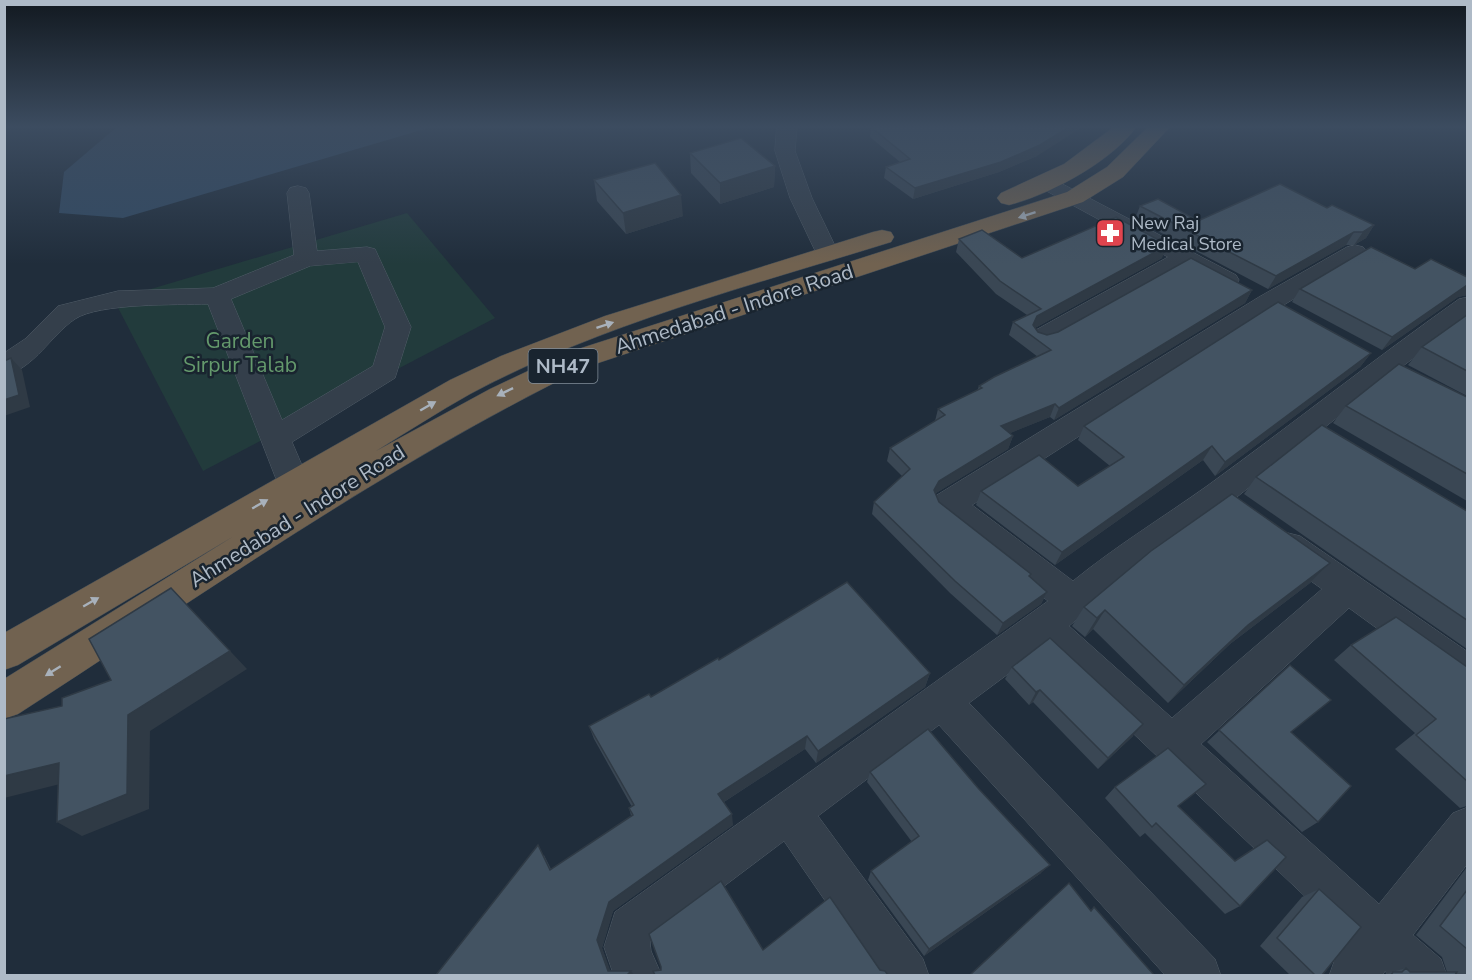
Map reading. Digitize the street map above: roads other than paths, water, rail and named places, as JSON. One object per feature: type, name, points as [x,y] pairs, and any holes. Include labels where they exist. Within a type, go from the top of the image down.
[{"type":"highway","name":"Ahmedabad - Indore Road","points":[[4,653],[460,387],[511,362],[592,330],[827,254],[989,205],[1049,183],[1068,172]]},
{"type":"highway","name":"Ahmedabad - Indore Road","points":[[4,701],[369,467],[501,394],[576,360],[1075,197],[1115,172]]},
{"type":"highway","points":[[55,623],[84,651]]},
{"type":"street","points":[[792,172],[801,198],[827,254]]},
{"type":"street","points":[[1049,183],[1278,308]]},
{"type":"street","points":[[298,193],[306,259]]},
{"type":"street","points":[[1355,252],[1278,308],[948,504],[1059,613],[1171,745],[1424,975]]},
{"type":"street","points":[[4,367],[34,345],[67,312],[118,299],[217,296],[306,259],[367,254],[398,327],[385,371],[275,438]]},
{"type":"street","points":[[1043,337],[1186,257]]},
{"type":"street","points":[[217,296],[294,484]]},
{"type":"street","points":[[639,975],[625,943],[631,928],[942,701],[1059,613],[1124,559],[1242,513],[1324,434],[1384,368],[1467,305]]},
{"type":"street","points":[[1242,513],[1467,673]]},
{"type":"street","points":[[1171,745],[1348,588]]},
{"type":"street","points":[[942,701],[1198,975]]},
{"type":"street","points":[[789,812],[906,975]]},
{"type":"street","points":[[1352,975],[1467,828]]},
{"type":"water","points":[[64,172],[280,172],[123,218],[59,213]]},
{"type":"place","name":"New Raj Medical Store","points":[[1110,233]]},
{"type":"park label","name":"Garden Sirpur Talab","points":[[240,353]]}]
